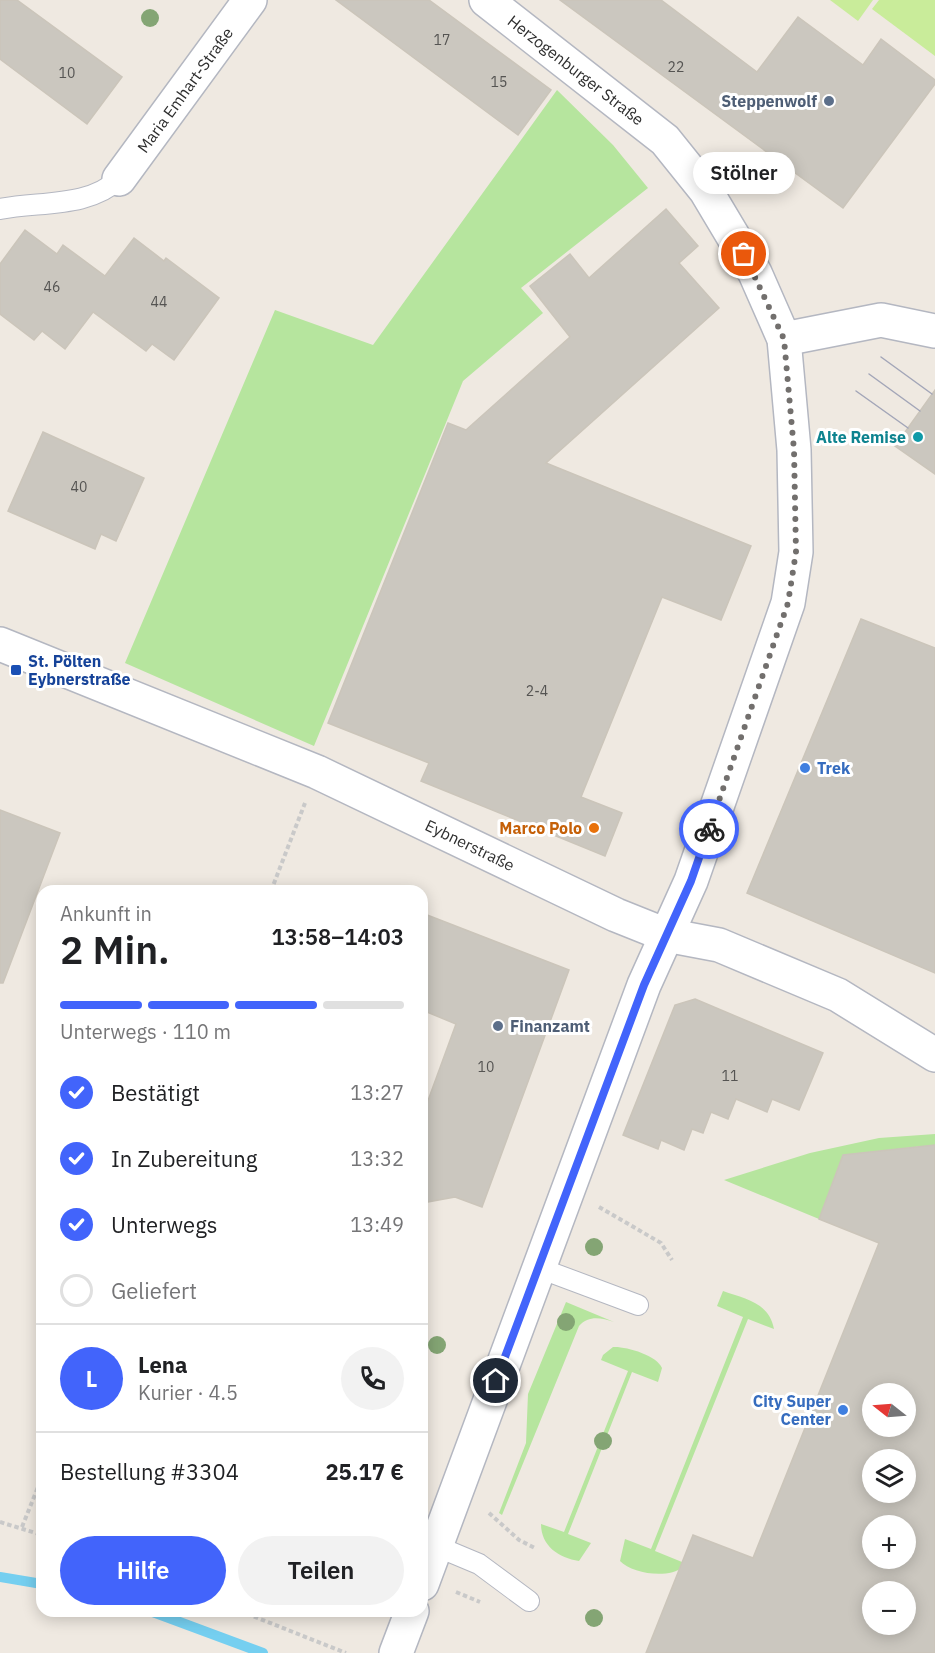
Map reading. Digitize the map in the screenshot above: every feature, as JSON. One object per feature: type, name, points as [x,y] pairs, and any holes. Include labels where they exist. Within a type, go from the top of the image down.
[{"type":"street","name":"Maria Emhart-Straße","points":[[119,179],[250,0]]},
{"type":"street","name":"Herzogenburger Straße","points":[[428,1568],[644,985],[691,881],[788,603],[796,552],[796,498],[784,339],[755,273],[706,191],[665,140],[486,0]]},
{"type":"street","points":[[784,339],[881,320],[935,331]]},
{"type":"street","name":"Eybnerstraße","points":[[0,644],[317,772],[616,915],[666,935],[719,945],[838,995],[935,1055]]},
{"type":"street","points":[[396,1653],[410,1617]]},
{"type":"lane","points":[[0,209],[87,198],[107,190],[119,179]]},
{"type":"lane","points":[[539,1268],[638,1305]]},
{"type":"lane","points":[[436,1546],[479,1564],[529,1601]]},
{"type":"path","points":[[273,885],[317,772]]},
{"type":"path","points":[[568,1186],[594,1205],[661,1243],[672,1260]]},
{"type":"path","points":[[22,1527],[36,1492]]},
{"type":"path","points":[[489,1513],[519,1540],[535,1548]]},
{"type":"path","points":[[0,1522],[36,1533]]},
{"type":"path","points":[[255,1617],[346,1653]]},
{"type":"green space","points":[[830,0],[873,0],[858,21]]},
{"type":"green space","points":[[879,0],[935,0],[935,56],[872,9]]},
{"type":"green space","points":[[557,90],[613,145],[648,188],[521,288],[543,313],[463,381],[314,746],[125,663],[275,310],[373,345]]},
{"type":"green space","points":[[935,1134],[935,1150],[924,1146],[844,1155],[819,1219],[724,1180],[810,1153],[879,1138]]},
{"type":"green space","points":[[723,1291],[747,1299],[761,1307],[767,1313],[774,1329],[748,1319],[655,1551],[682,1562],[683,1567],[669,1573],[642,1572],[620,1561],[625,1539],[651,1549],[743,1317],[717,1306]]},
{"type":"green space","points":[[566,1302],[614,1322],[591,1319],[579,1326],[502,1515],[499,1513],[526,1443],[528,1394]]},
{"type":"green space","points":[[613,1347],[647,1355],[659,1363],[662,1368],[658,1382],[632,1372],[568,1534],[591,1543],[579,1561],[552,1550],[544,1539],[541,1524],[564,1532],[628,1371],[601,1360],[603,1355]]},
{"type":"building","points":[[0,0],[17,0],[122,77],[87,124],[0,59]]},
{"type":"building","points":[[336,0],[429,0],[551,90],[518,135]]},
{"type":"building","name":"Steppenwolf","points":[[560,0],[661,0],[757,72],[798,17],[863,65],[881,39],[935,80],[935,84],[843,208]]},
{"type":"building","points":[[666,209],[698,246],[679,263],[719,308],[546,463],[751,546],[721,620],[662,597],[581,797],[622,813],[605,856],[421,781],[429,763],[328,723],[448,423],[466,430],[570,337],[530,286],[570,254],[589,278]]},
{"type":"building","points":[[25,230],[57,254],[63,245],[105,276],[134,238],[164,261],[166,258],[219,298],[174,360],[152,344],[146,351],[93,312],[65,349],[42,331],[34,340],[0,314],[0,264]]},
{"type":"building","name":"Alte Remise","points":[[935,390],[935,474],[895,446]]},
{"type":"building","points":[[43,432],[144,478],[116,541],[101,534],[95,549],[8,511]]},
{"type":"building","points":[[861,619],[935,648],[935,973],[747,893]]},
{"type":"building","points":[[0,810],[60,833],[40,885],[36,885],[36,896],[3,983],[0,983]]},
{"type":"building","points":[[428,915],[569,970],[482,1207],[455,1197],[428,1202],[428,1101],[456,1024],[428,1012]]},
{"type":"building","points":[[695,999],[823,1053],[799,1110],[772,1099],[767,1112],[736,1099],[728,1119],[711,1112],[703,1133],[692,1129],[684,1150],[661,1140],[658,1149],[623,1135],[675,1005]]},
{"type":"building","name":"City Super Center","points":[[935,1145],[935,1653],[646,1653],[693,1535],[753,1558],[879,1243],[819,1219],[843,1155]]},
{"type":"waterway","points":[[0,1577],[36,1583]]},
{"type":"waterway","points":[[166,1617],[263,1653]]},
{"type":"tram line","points":[[881,357],[932,394]]},
{"type":"tram line","points":[[869,374],[920,411]]},
{"type":"tram line","points":[[856,391],[908,428]]},
{"type":"way so far","points":[[709,829],[788,603],[796,552],[794,450],[784,339],[755,273],[744,254]]},
{"type":"place","name":"Steppenwolf","points":[[829,101]]},
{"type":"place","name":"Stölner","points":[[744,254]]},
{"type":"place","name":"Alte Remise","points":[[918,437]]},
{"type":"place","name":"St. Pölten Eybnerstraße","points":[[16,670]]},
{"type":"place","name":"Trek","points":[[805,768]]},
{"type":"place","name":"Marco Polo","points":[[594,828]]},
{"type":"place","name":"Finanzamt","points":[[498,1026]]},
{"type":"place","name":"City Super Center","points":[[843,1410]]},
{"type":"route","points":[[496,1381],[644,985],[691,881],[709,829]]}]
